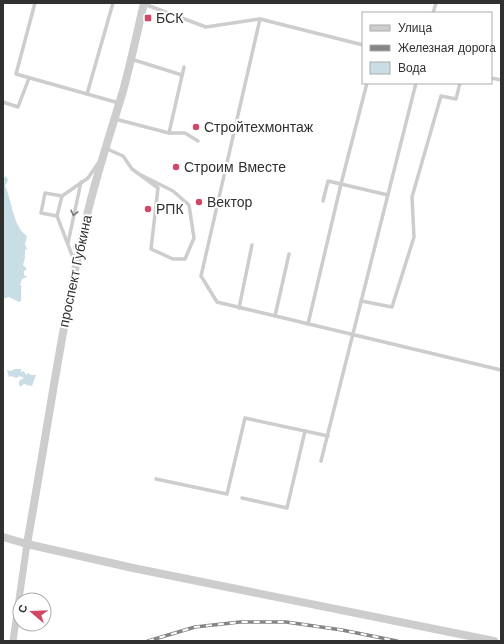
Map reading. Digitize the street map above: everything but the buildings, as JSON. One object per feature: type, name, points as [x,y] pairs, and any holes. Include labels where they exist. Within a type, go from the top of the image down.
[{"type":"street","name":"проспект Губкина","points":[[27,544],[44,450],[59,350],[88,211],[131,59],[144,3]]},
{"type":"street","points":[[3,537],[27,544],[133,568],[494,641]]},
{"type":"street","points":[[13,641],[27,544]]},
{"type":"lane","points":[[35,3],[16,74],[119,103]]},
{"type":"lane","points":[[87,94],[113,3]]},
{"type":"lane","points":[[144,3],[206,26],[260,19],[362,45]]},
{"type":"lane","points":[[260,19],[201,276],[217,302],[501,370]]},
{"type":"lane","points":[[131,59],[182,75]]},
{"type":"lane","points":[[169,133],[184,67]]},
{"type":"lane","points":[[4,102],[18,107],[29,78]]},
{"type":"lane","points":[[308,324],[341,184],[367,84]]},
{"type":"lane","points":[[321,461],[416,84]]},
{"type":"lane","points":[[361,301],[392,307],[414,238],[412,197],[441,96],[456,99],[460,84]]},
{"type":"lane","points":[[114,118],[169,133],[185,133],[198,141]]},
{"type":"lane","points":[[76,267],[57,216],[62,196],[88,178],[104,152],[123,156],[132,169],[137,173],[158,188],[152,249],[173,259],[185,259],[194,238],[190,205],[173,191],[137,173]]},
{"type":"lane","points":[[324,201],[328,181],[388,195]]},
{"type":"lane","points":[[68,244],[81,182]]},
{"type":"lane","points":[[57,216],[41,213],[45,193],[62,196]]},
{"type":"lane","points":[[239,308],[252,245]]},
{"type":"lane","points":[[275,316],[289,254]]},
{"type":"lane","points":[[156,478],[227,494],[245,418],[328,436]]},
{"type":"lane","points":[[242,498],[288,508],[305,431]]},
{"type":"water","points":[[6,176],[8,180],[5,186],[16,220],[22,232],[27,236],[25,244],[27,249],[25,250],[23,265],[27,269],[24,271],[24,276],[25,275],[27,277],[22,279],[20,285],[22,286],[21,301],[19,302],[9,297],[3,299],[3,180]]},
{"type":"water","points":[[21,369],[21,372],[24,371],[26,375],[28,373],[31,375],[36,375],[32,386],[27,386],[24,384],[20,387],[20,384],[19,387],[19,381],[24,378],[20,376],[16,378],[11,376],[9,377],[7,370],[11,371]]},
{"type":"railway","points":[[148,641],[195,627],[240,622],[286,622],[342,630],[397,641]]},
{"type":"place","name":"БСК","points":[[148,18]]},
{"type":"place","name":"Стройтехмонтаж","points":[[196,127]]},
{"type":"place","name":"Строим Вместе","points":[[176,167]]},
{"type":"place","name":"Вектор","points":[[199,202]]},
{"type":"place","name":"РПК","points":[[148,209]]}]
